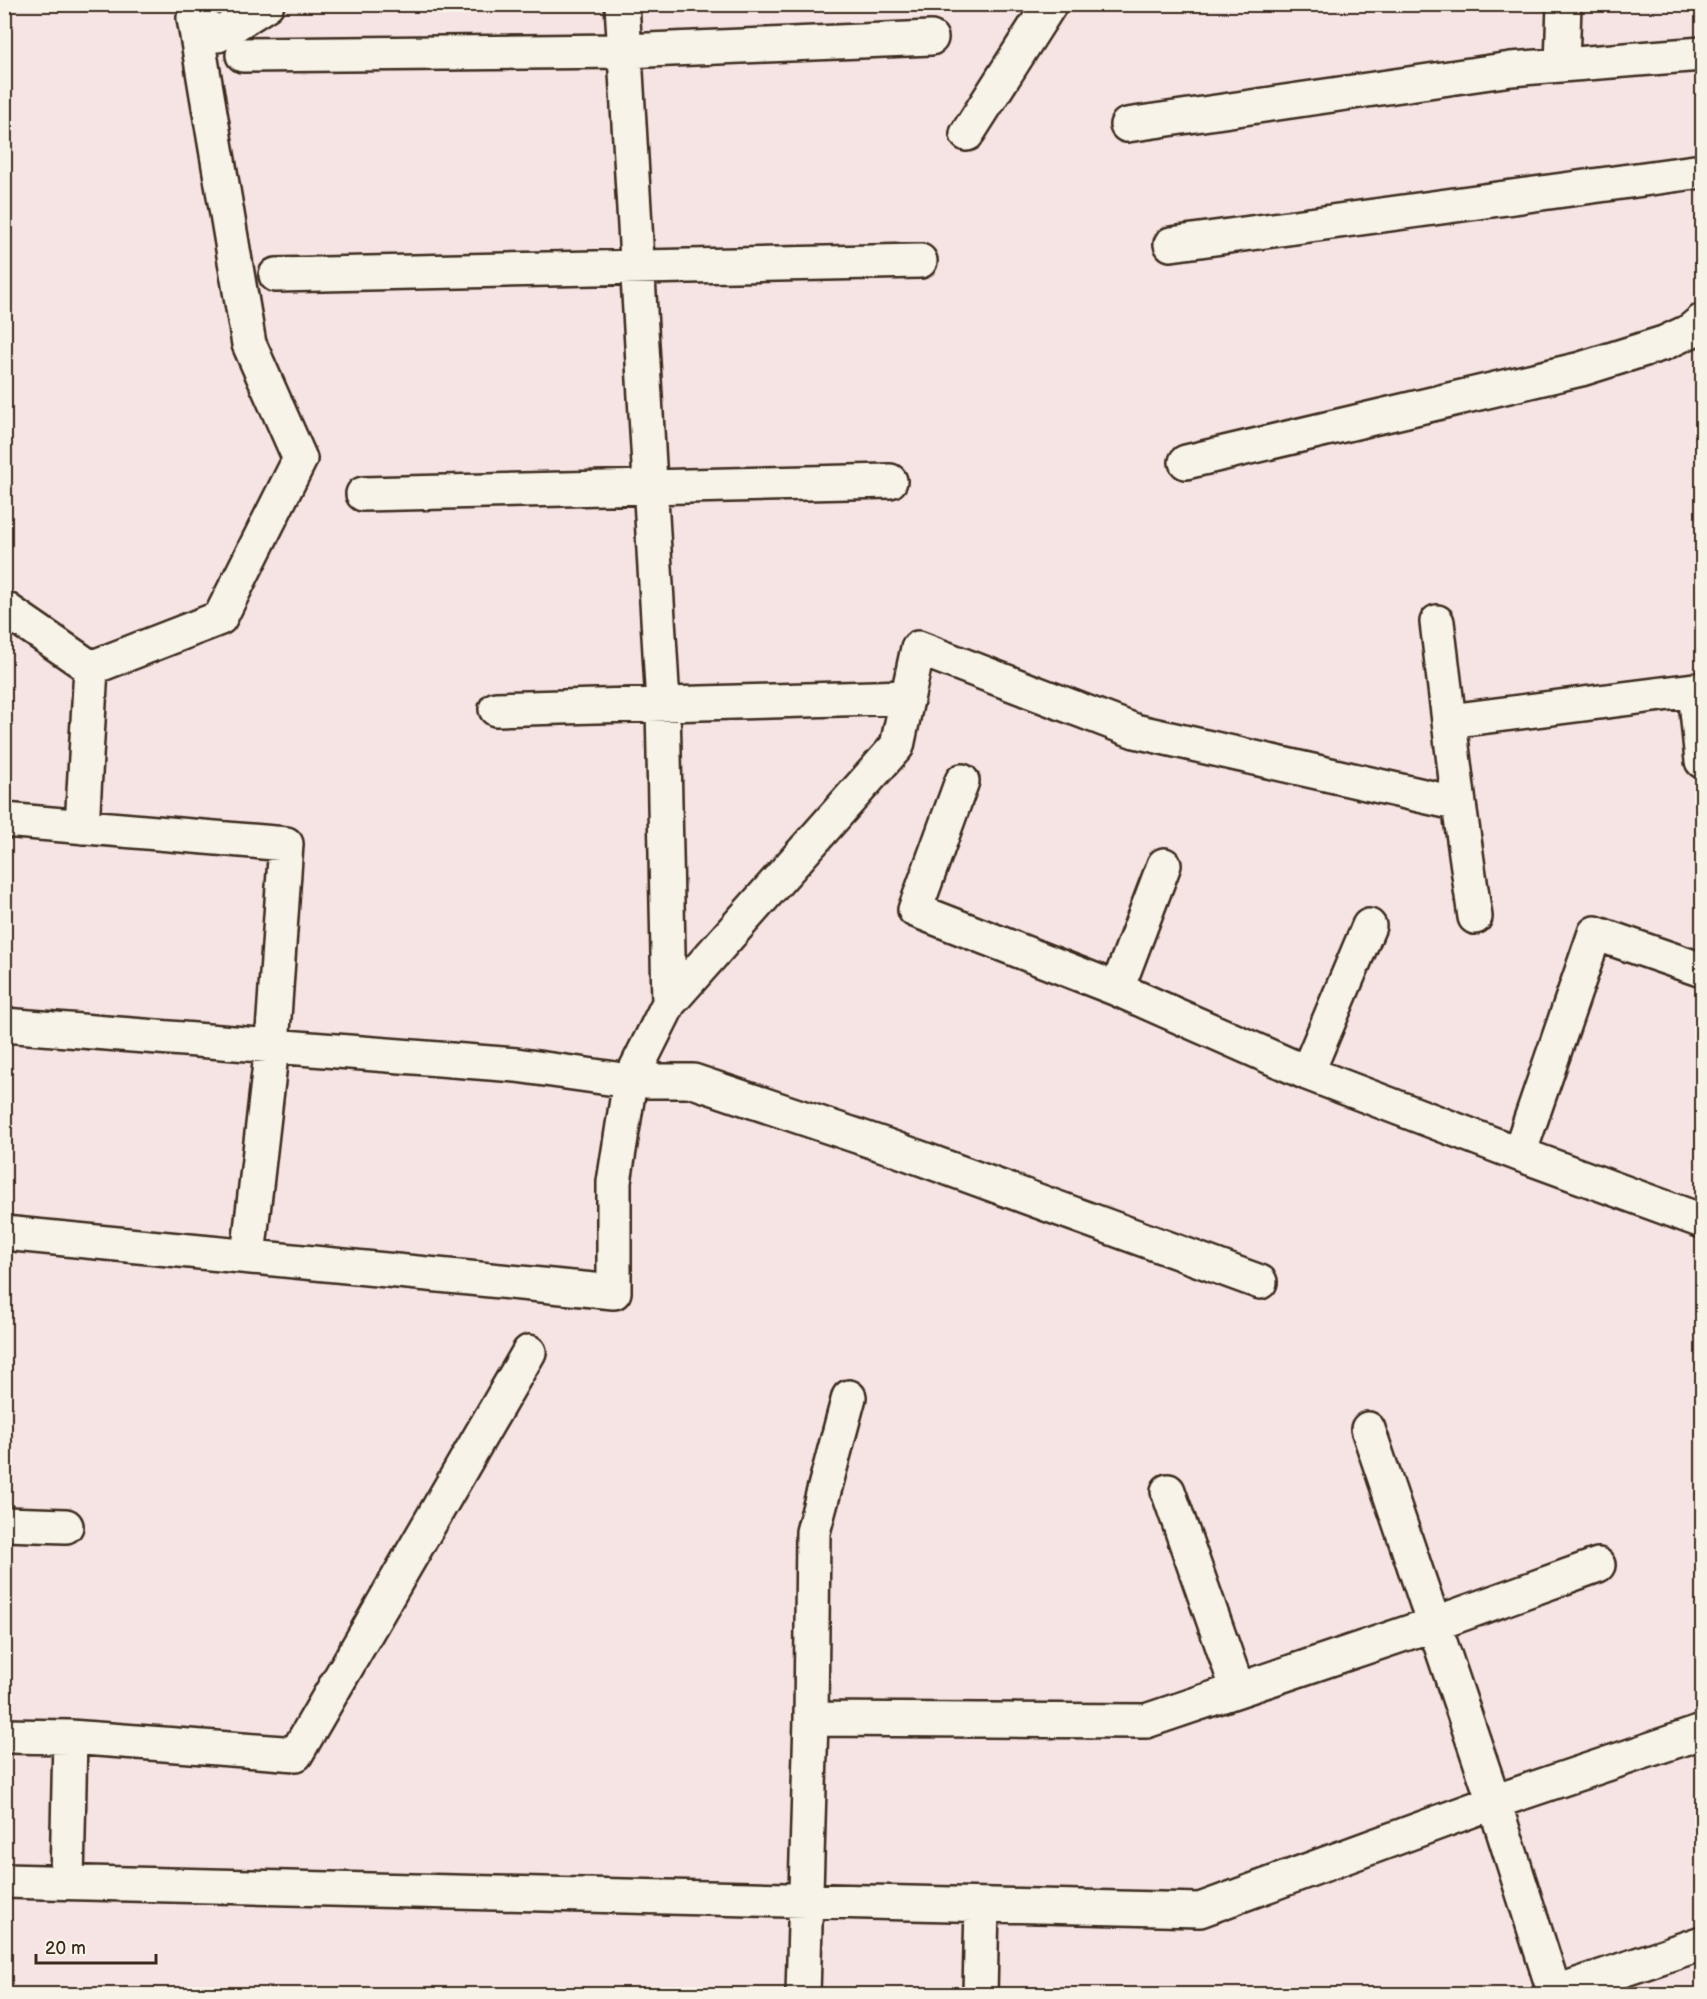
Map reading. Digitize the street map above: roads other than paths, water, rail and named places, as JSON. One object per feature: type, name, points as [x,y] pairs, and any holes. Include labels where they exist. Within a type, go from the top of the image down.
[{"type":"street","points":[[225,25],[267,4]]},
{"type":"street","points":[[622,4],[663,704],[669,1003]]},
{"type":"street","points":[[967,134],[1050,4]]},
{"type":"street","points":[[1562,65],[1564,4]]},
{"type":"street","points":[[92,668],[220,618],[300,459],[249,344],[194,18],[225,25],[625,51],[931,38]]},
{"type":"street","points":[[1127,124],[1511,69],[1702,54]]},
{"type":"street","points":[[1171,244],[1702,171]]},
{"type":"street","points":[[276,275],[920,261]]},
{"type":"street","points":[[1186,462],[1581,369],[1664,343],[1690,331],[1702,321]]},
{"type":"street","points":[[363,494],[890,481]]},
{"type":"street","points":[[4,608],[92,668]]},
{"type":"street","points":[[1437,622],[1475,917]]},
{"type":"street","points":[[4,1233],[614,1292],[614,1182],[630,1081],[669,1003],[897,746],[918,648],[1136,731],[1459,804]]},
{"type":"street","points":[[82,827],[92,668]]},
{"type":"street","points":[[1449,721],[1699,690],[1702,761]]},
{"type":"street","points":[[496,709],[907,697]]},
{"type":"street","points":[[962,781],[915,910],[1117,989],[1307,1073],[1702,1221]]},
{"type":"street","points":[[4,820],[286,844],[272,1046],[248,1256]]},
{"type":"street","points":[[1117,989],[1164,865]]},
{"type":"street","points":[[1307,1073],[1369,926]]},
{"type":"street","points":[[1519,1154],[1595,933],[1702,970]]},
{"type":"street","points":[[4,1025],[516,1065],[630,1081],[693,1081],[890,1147],[1260,1282]]},
{"type":"street","points":[[4,1736],[70,1737],[296,1754],[529,1352]]},
{"type":"street","points":[[803,1995],[811,1719],[813,1532],[849,1397]]},
{"type":"street","points":[[1368,1429],[1494,1802],[1553,1994],[1702,1943]]},
{"type":"street","points":[[1168,1491],[1238,1690]]},
{"type":"street","points":[[4,1524],[66,1526]]},
{"type":"street","points":[[811,1719],[1146,1722],[1434,1624],[1598,1565]]},
{"type":"street","points":[[4,1881],[1200,1910],[1494,1802],[1702,1732]]},
{"type":"street","points":[[67,1882],[70,1737]]},
{"type":"street","points":[[980,1995],[982,1905]]}]
